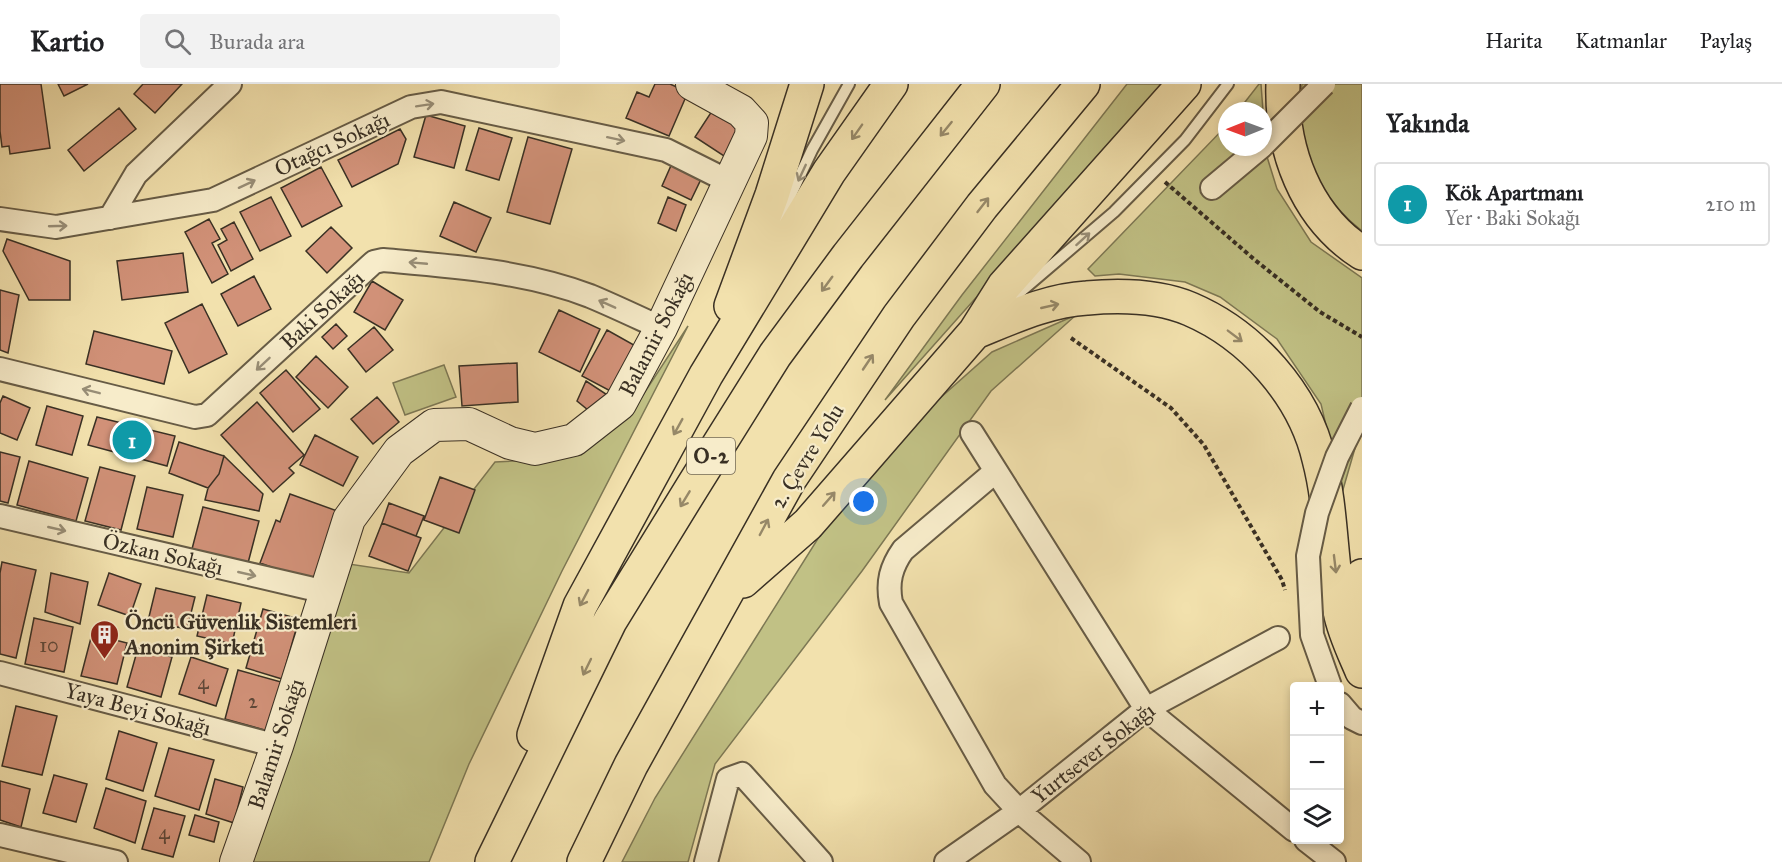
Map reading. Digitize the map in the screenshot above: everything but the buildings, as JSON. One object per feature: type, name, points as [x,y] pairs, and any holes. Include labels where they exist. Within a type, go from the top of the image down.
[{"type":"main road","points":[[706,375],[772,195],[807,84]]},
{"type":"main road","points":[[491,862],[579,606],[706,375],[829,172],[891,84]]},
{"type":"main road","name":"O-2","points":[[491,862],[610,621],[775,355],[855,246],[983,84]]},
{"type":"main road","name":"2. Çevre Yolu","points":[[584,862],[631,765],[789,480],[899,316],[982,206],[1083,84]]},
{"type":"main road","points":[[726,597],[807,524],[975,332],[1004,286],[1184,84]]},
{"type":"main road","points":[[1283,84],[1284,120],[1288,143],[1300,181],[1321,214],[1348,244],[1362,253]]},
{"type":"main road","points":[[975,332],[1042,307],[1085,298],[1120,297],[1154,300],[1189,309],[1224,327],[1246,344],[1266,362],[1295,401],[1319,458],[1340,612],[1362,671]]},
{"type":"main road","points":[[1362,576],[1362,625]]},
{"type":"street","points":[[110,218],[136,174],[230,84]]},
{"type":"street","name":"Balamir Sokağı","points":[[236,862],[277,746],[349,519],[399,451],[434,425],[468,424],[510,443],[535,449],[574,440],[621,404],[661,328],[751,136],[752,123],[741,111],[692,84]]},
{"type":"street","points":[[1272,136],[1324,84]]},
{"type":"street","name":"Otağcı Sokağı","points":[[0,219],[56,227],[213,200],[411,107],[441,102],[666,150],[730,182]]},
{"type":"street","points":[[1212,188],[1250,156]]},
{"type":"street","name":"Baki Sokağı","points":[[0,369],[195,417],[207,416],[374,262],[383,260],[441,265],[529,279],[588,296],[661,328]]},
{"type":"street","points":[[1328,682],[1312,635],[1308,556],[1317,513],[1337,457],[1362,408]]},
{"type":"street","points":[[972,434],[1146,708],[1290,827]]},
{"type":"street","points":[[996,471],[903,550],[891,572],[889,592],[891,603],[995,785],[1019,811],[1079,862]]},
{"type":"street","name":"Özkan Sokağı","points":[[0,516],[326,592]]},
{"type":"street","name":"Yurtsever Sokağı","points":[[946,862],[1019,811],[1146,708],[1278,638]]},
{"type":"street","name":"Yaya Beyi Sokağı","points":[[0,673],[277,746]]},
{"type":"street","points":[[1344,709],[1352,718],[1362,723]]},
{"type":"street","points":[[706,862],[728,779],[742,774],[821,862]]},
{"type":"street","points":[[0,835],[116,862]]},
{"type":"street","points":[[1311,844],[1334,862]]},
{"type":"lane","points":[[775,228],[812,150],[849,84]]},
{"type":"lane","points":[[975,332],[1114,212],[1185,140],[1228,84]]},
{"type":"lane","points":[[706,375],[760,260]]},
{"type":"path","points":[[1154,172],[1255,260],[1320,312],[1362,337]]},
{"type":"path","points":[[1071,338],[1171,408],[1204,445],[1282,580],[1288,596]]},
{"type":"green space","points":[[1127,84],[1166,84],[885,400],[962,295]]},
{"type":"green space","points":[[1259,84],[1261,84],[1262,102],[1245,102]]},
{"type":"green space","points":[[1302,84],[1362,84],[1362,231],[1350,221],[1329,196],[1305,152],[1298,121]]},
{"type":"green space","points":[[1218,134],[1218,156],[1267,156],[1277,189],[1311,242],[1362,278],[1362,424],[1342,493],[1321,404],[1277,339],[1220,297],[1185,282],[1119,274],[1095,276],[1088,269]]},
{"type":"green space","points":[[1076,315],[991,391],[862,571],[715,764],[688,862],[622,862],[655,798],[824,529],[921,415],[992,352]]},
{"type":"green space","points":[[688,326],[562,571],[469,764],[429,862],[252,862],[349,564],[409,573],[495,462],[532,460],[630,415]]},
{"type":"green space","points":[[444,365],[456,397],[405,415],[393,383]]},
{"type":"place","name":"Kök Apartmanı","points":[[132,440]]},
{"type":"place","name":"Öncü Güvenlik Sistemleri Anonim Şirketi","points":[[104,660]]}]
